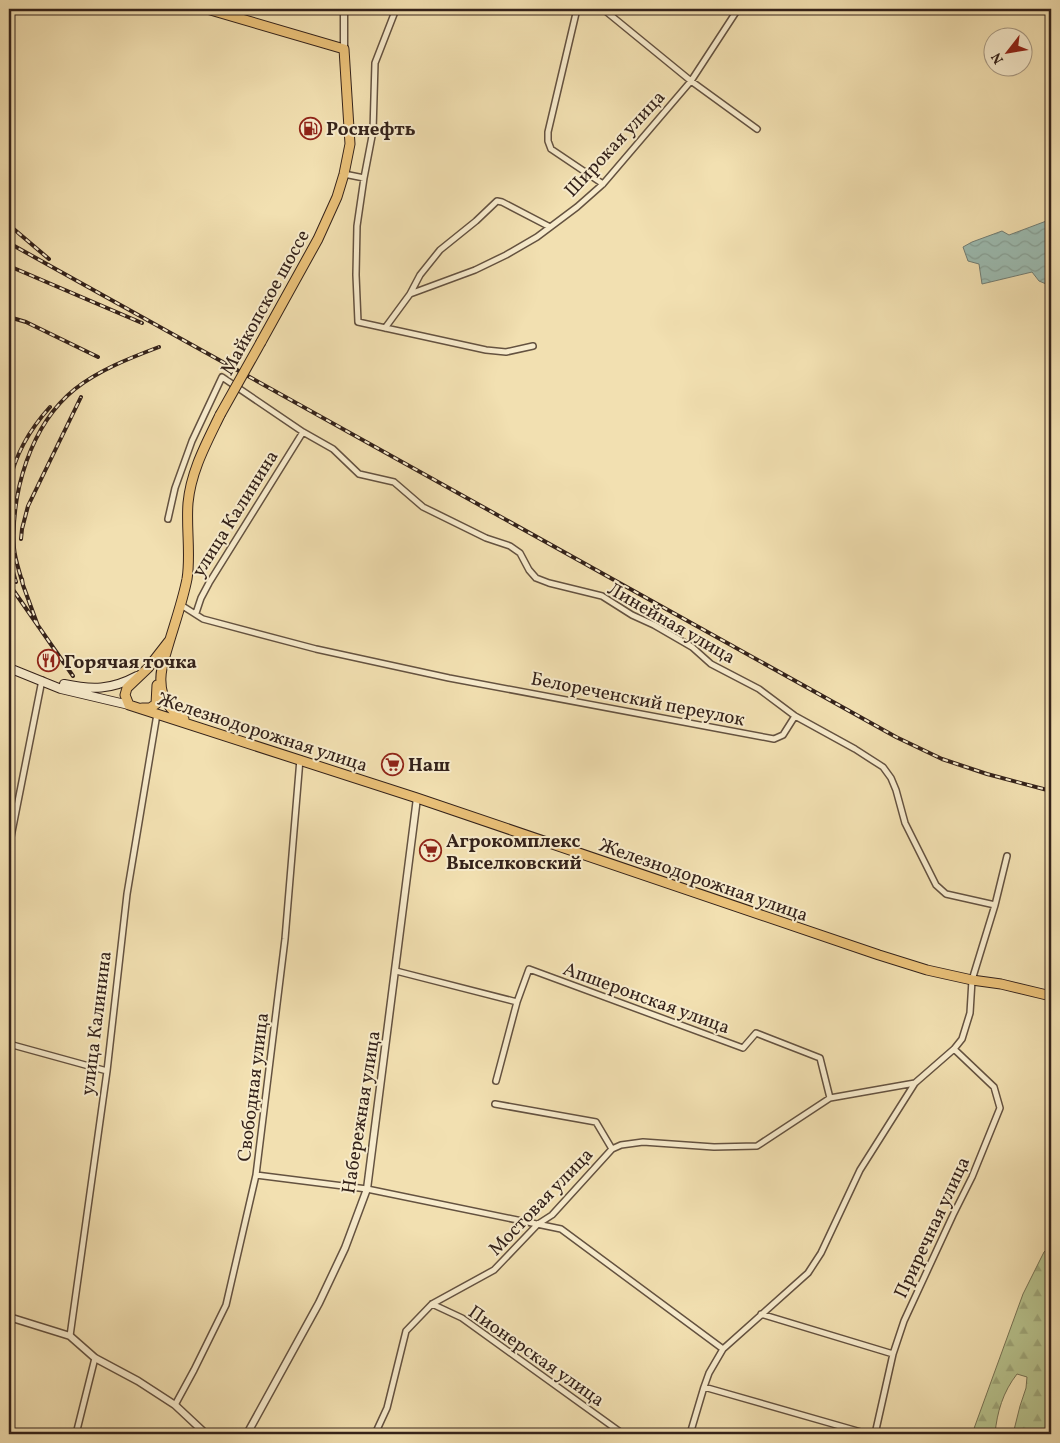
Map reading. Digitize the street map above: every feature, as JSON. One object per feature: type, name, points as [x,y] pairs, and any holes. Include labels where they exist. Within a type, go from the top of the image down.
[{"type":"main road","points":[[207,9],[344,49]]},
{"type":"main road","name":"Майкопское шоссе","points":[[181,605],[187,577],[190,487],[200,454],[318,240],[337,197],[344,174],[350,144],[344,49]]},
{"type":"main road","points":[[168,641],[155,660],[127,688],[126,698],[133,706],[150,708],[156,704],[157,679],[181,605]]},
{"type":"main road","points":[[162,665],[161,685],[166,701],[176,714],[196,725]]},
{"type":"main road","name":"Железнодорожная улица","points":[[9,668],[61,689],[133,706],[300,759],[879,955],[927,970],[1051,996]]},
{"type":"main road","points":[[43,681],[77,687],[107,688],[143,673]]},
{"type":"street","name":"Майкопское шоссе","points":[[344,9],[344,49]]},
{"type":"street","points":[[396,9],[375,62],[373,131],[357,226],[356,275],[358,322],[486,350],[506,352],[533,346]]},
{"type":"street","points":[[577,9],[558,84],[548,132],[548,141],[551,148],[603,184]]},
{"type":"street","points":[[603,9],[690,81],[756,129]]},
{"type":"street","name":"Широкая улица","points":[[410,294],[483,266],[537,237],[577,207],[603,184],[690,81],[738,9]]},
{"type":"street","points":[[344,174],[364,178]]},
{"type":"street","points":[[385,328],[410,294],[420,275],[440,250],[497,201],[550,227]]},
{"type":"street","name":"Линейная улица","points":[[168,519],[175,488],[192,442],[222,377],[304,432],[333,449],[359,474],[394,482],[423,507],[486,538],[510,546],[520,553],[529,570],[536,578],[602,596],[632,615],[654,625],[692,647],[711,664],[759,689],[795,716]]},
{"type":"street","name":"улица Калинина","points":[[196,613],[209,583],[304,432]]},
{"type":"street","name":"Белореченский переулок","points":[[181,605],[203,619],[316,649],[449,678],[774,739],[783,736],[795,716]]},
{"type":"street","points":[[9,847],[43,681]]},
{"type":"street","name":"улица Калинина","points":[[70,1336],[107,1071],[127,894],[157,714]]},
{"type":"street","points":[[795,716],[856,749],[883,767],[892,778],[905,823],[936,885],[946,894],[995,905]]},
{"type":"street","name":"Свободная улица","points":[[175,1405],[226,1305],[256,1175],[285,939],[300,759]]},
{"type":"street","name":"Набережная улица","points":[[247,1434],[319,1303],[345,1248],[367,1189],[417,798]]},
{"type":"street","points":[[690,1434],[709,1373],[723,1349],[808,1273],[822,1253],[860,1170],[915,1083],[962,1040],[970,1013],[972,980],[995,905],[1007,856]]},
{"type":"street","name":"Апшеронская улица","points":[[496,1081],[517,1002],[529,969],[743,1048],[756,1034],[820,1058],[830,1098]]},
{"type":"street","points":[[396,971],[517,1002]]},
{"type":"street","points":[[9,1044],[107,1071]]},
{"type":"street","name":"Приречная улица","points":[[876,1434],[893,1354],[904,1321],[972,1177],[1000,1108],[994,1087],[954,1049]]},
{"type":"street","name":"Мостовая улица","points":[[375,1434],[388,1408],[406,1331],[432,1304],[494,1270],[538,1224],[552,1215],[612,1149],[621,1145],[643,1142],[714,1147],[757,1146],[830,1098],[915,1083]]},
{"type":"street","name":"Мостовая улица","points":[[494,1104],[596,1122],[612,1149]]},
{"type":"street","points":[[256,1175],[367,1189],[561,1229],[723,1349]]},
{"type":"street","name":"Пионерская улица","points":[[432,1304],[462,1318],[623,1434]]},
{"type":"street","points":[[761,1314],[893,1354]]},
{"type":"street","points":[[9,1317],[70,1336],[95,1358],[138,1380],[175,1405],[206,1434]]},
{"type":"street","points":[[76,1434],[95,1358]]},
{"type":"street","points":[[704,1387],[868,1434]]},
{"type":"green space","points":[[1051,1245],[1051,1434],[1013,1434],[1026,1388],[1027,1377],[1017,1374],[1002,1402],[995,1434],[972,1434],[1023,1294],[1044,1252]]},
{"type":"water","points":[[1051,217],[1051,286],[1039,281],[1032,272],[982,284],[979,264],[968,261],[963,247],[1002,231],[1009,235],[1049,220]]},
{"type":"railway","points":[[9,225],[49,259]]},
{"type":"railway","points":[[9,243],[896,737],[942,759],[987,774],[1051,791]]},
{"type":"railway","points":[[9,266],[142,323]]},
{"type":"railway","points":[[9,317],[26,322],[98,357]]},
{"type":"railway","points":[[23,585],[14,548],[16,505],[26,461],[46,421],[59,404],[84,382],[115,365],[159,347]]},
{"type":"railway","points":[[21,539],[28,506],[81,397]]},
{"type":"railway","points":[[9,484],[15,463],[24,443],[50,407]]},
{"type":"railway","points":[[9,558],[16,582]]},
{"type":"railway","points":[[22,579],[38,626]]},
{"type":"railway","points":[[9,584],[73,676]]},
{"type":"place","name":"Роснефть","points":[[310,128]]},
{"type":"place","name":"Горячая точка","points":[[48,661]]},
{"type":"place","name":"Наш","points":[[392,764]]},
{"type":"place","name":"Агрокомплекс Выселковский","points":[[430,851]]}]
